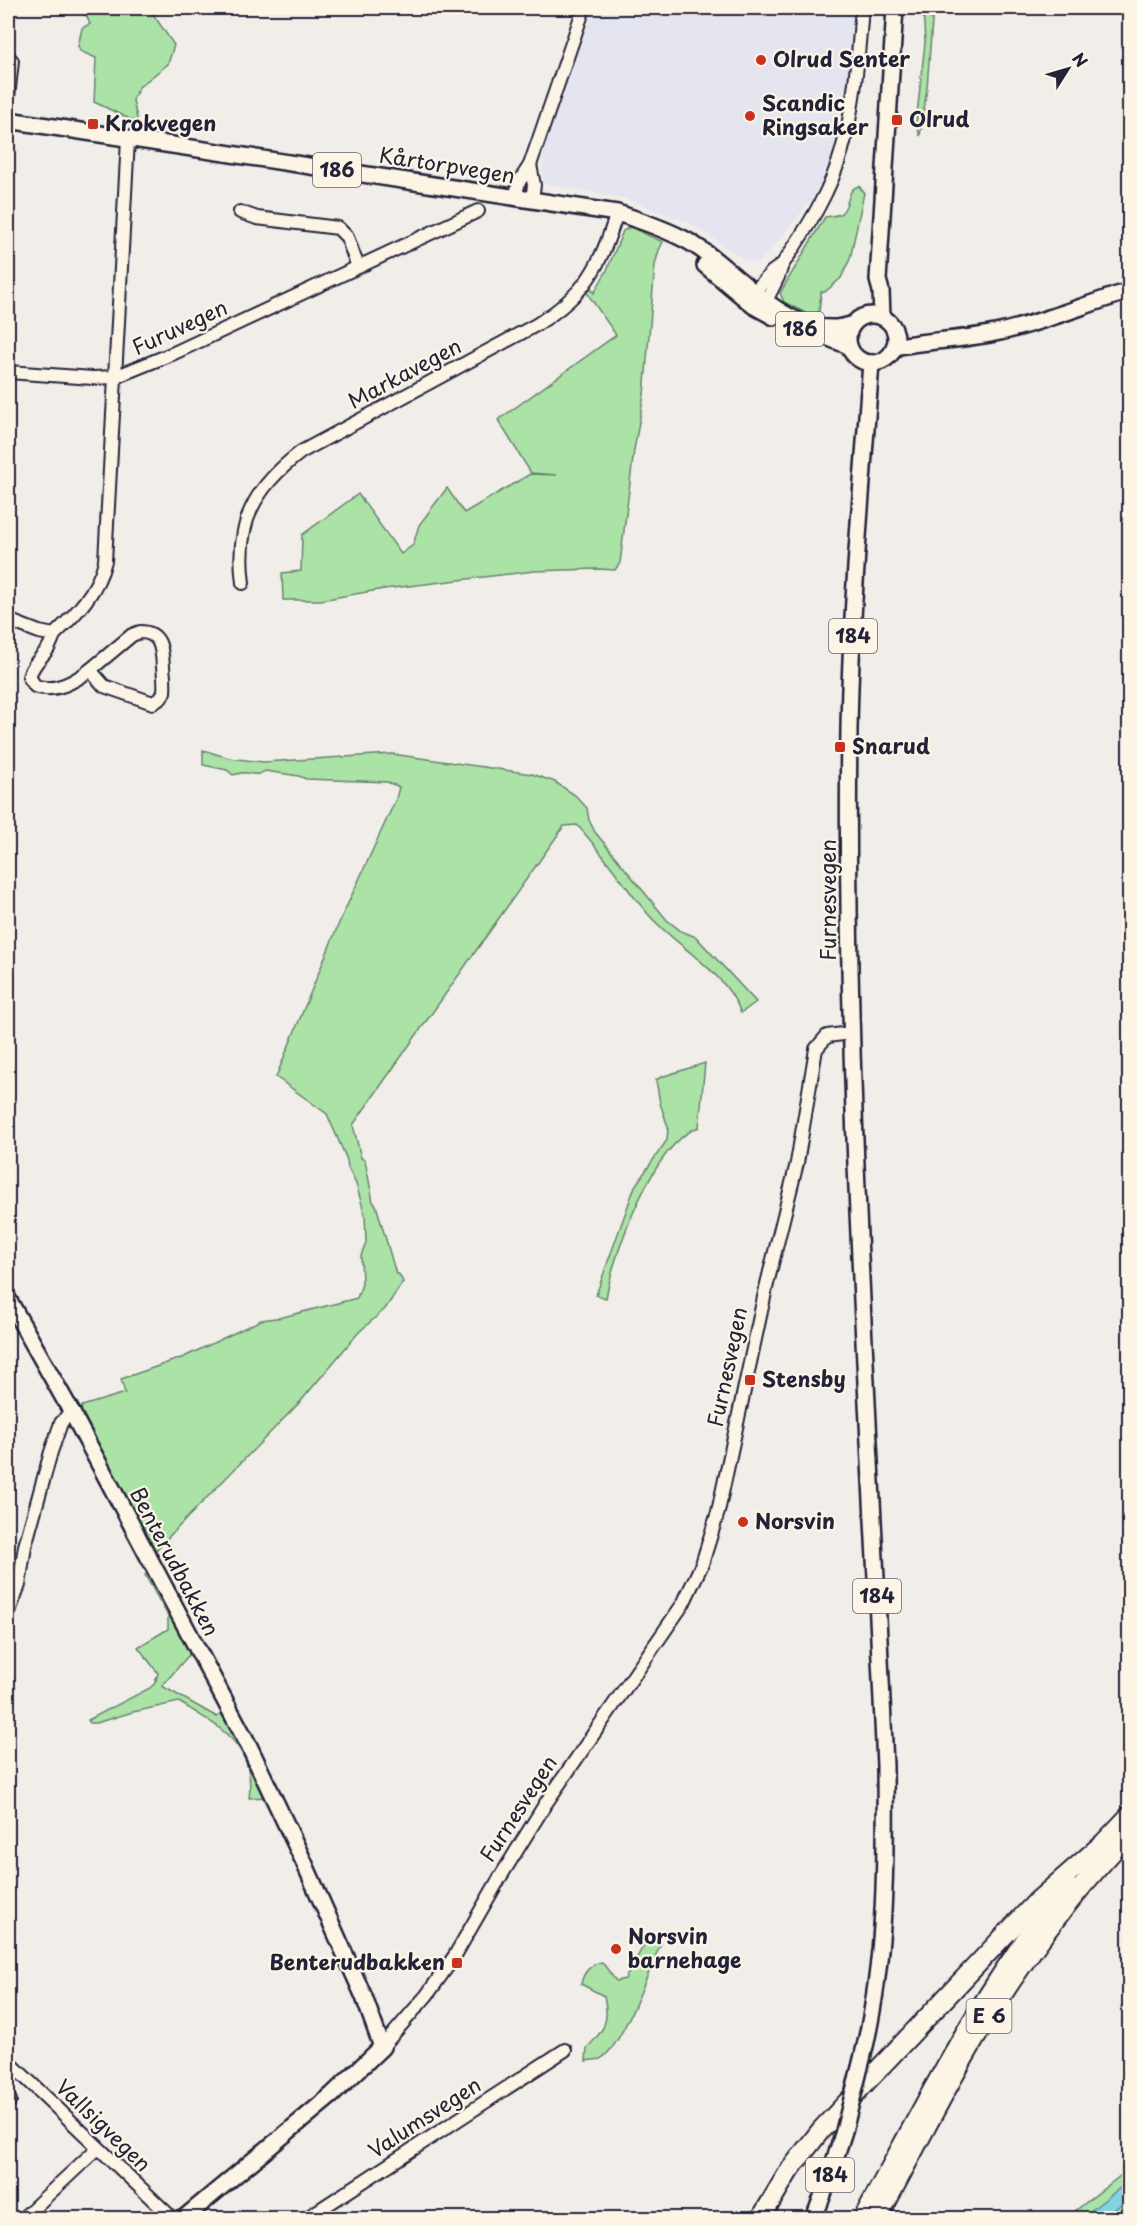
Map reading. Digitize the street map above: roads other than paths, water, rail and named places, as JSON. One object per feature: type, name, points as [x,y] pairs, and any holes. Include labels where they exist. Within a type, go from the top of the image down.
[{"type":"highway","name":"E 6","points":[[864,2218],[975,2013],[1036,1924],[1101,1845],[1130,1815]]},
{"type":"highway","name":"E 6","points":[[878,2218],[940,2102],[1000,1998],[1070,1901],[1130,1833]]},
{"type":"highway","name":"E 6","points":[[761,2218],[789,2171],[821,2130],[1037,1901],[1101,1845]]},
{"type":"main road","points":[[875,316],[894,8]]},
{"type":"main road","name":"Kårtorpvegen","points":[[8,120],[617,213],[682,238],[791,317],[814,326],[836,329],[854,324]]},
{"type":"main road","name":"Kårtorpvegen","points":[[663,231],[768,315],[849,346]]},
{"type":"main road","points":[[895,340],[931,341],[966,338],[1003,331],[1130,291]]},
{"type":"main road","points":[[875,316],[890,324],[895,340],[885,359],[871,363],[860,360],[849,346],[848,334],[854,324],[875,316]]},
{"type":"main road","name":"Furnesvegen","points":[[851,1033],[849,729],[853,612],[871,363]]},
{"type":"main road","name":"184","points":[[814,2218],[844,2131],[862,2059],[875,1993],[883,1926],[886,1857],[885,1778],[851,1033]]},
{"type":"main road","name":"Benterudbakken","points":[[8,1299],[71,1411],[249,1746],[364,1997],[382,2047]]},
{"type":"main road","name":"Furnesvegen","points":[[184,2218],[325,2100],[382,2047]]},
{"type":"street","points":[[515,198],[519,182],[530,165],[584,8]]},
{"type":"street","points":[[760,296],[778,277],[782,265],[821,201],[842,152],[862,8]]},
{"type":"street","points":[[8,56],[12,62],[8,97]]},
{"type":"street","points":[[90,670],[104,686],[150,704],[157,701],[164,692],[162,650],[158,639],[152,634],[140,632],[132,635],[90,670],[57,688],[42,689],[32,684],[30,677],[32,668],[47,650],[54,635],[61,630],[92,593],[105,561],[128,138]]},
{"type":"street","points":[[530,165],[534,185],[532,200]]},
{"type":"street","name":"Furuvegen","points":[[8,372],[93,378],[115,377],[174,353],[478,211]]},
{"type":"street","points":[[240,212],[258,218],[338,228],[347,237],[358,267]]},
{"type":"street","name":"Markavegen","points":[[243,583],[240,566],[248,515],[259,492],[273,475],[301,453],[537,325],[567,303],[577,294],[597,267],[617,213]]},
{"type":"street","points":[[8,620],[54,635]]},
{"type":"street","name":"Furnesvegen","points":[[382,2047],[427,1995],[454,1957],[546,1803],[678,1612],[695,1582],[718,1512],[766,1288],[797,1163],[816,1049],[827,1036],[851,1033]]},
{"type":"street","points":[[8,1614],[19,1586],[25,1546],[51,1452],[61,1423],[71,1411]]},
{"type":"street","name":"Valumsvegen","points":[[307,2218],[565,2050]]},
{"type":"street","name":"Vallsigvegen","points":[[8,2061],[172,2218]]},
{"type":"street","points":[[24,2218],[98,2148]]},
{"type":"water","points":[[1129,2181],[1129,2199],[1102,2218],[1081,2218]]},
{"type":"place","name":"Olrud Senter","points":[[761,60]]},
{"type":"place","name":"Scandic Ringsaker","points":[[750,116]]},
{"type":"place","name":"Olrud","points":[[897,120]]},
{"type":"place","name":"Krokvegen","points":[[93,124]]},
{"type":"place","name":"Snarud","points":[[840,747]]},
{"type":"place","name":"Stensby","points":[[750,1380]]},
{"type":"place","name":"Norsvin","points":[[743,1522]]},
{"type":"place","name":"Norsvin barnehage","points":[[616,1949]]},
{"type":"place","name":"Benterudbakken","points":[[457,1963]]}]
